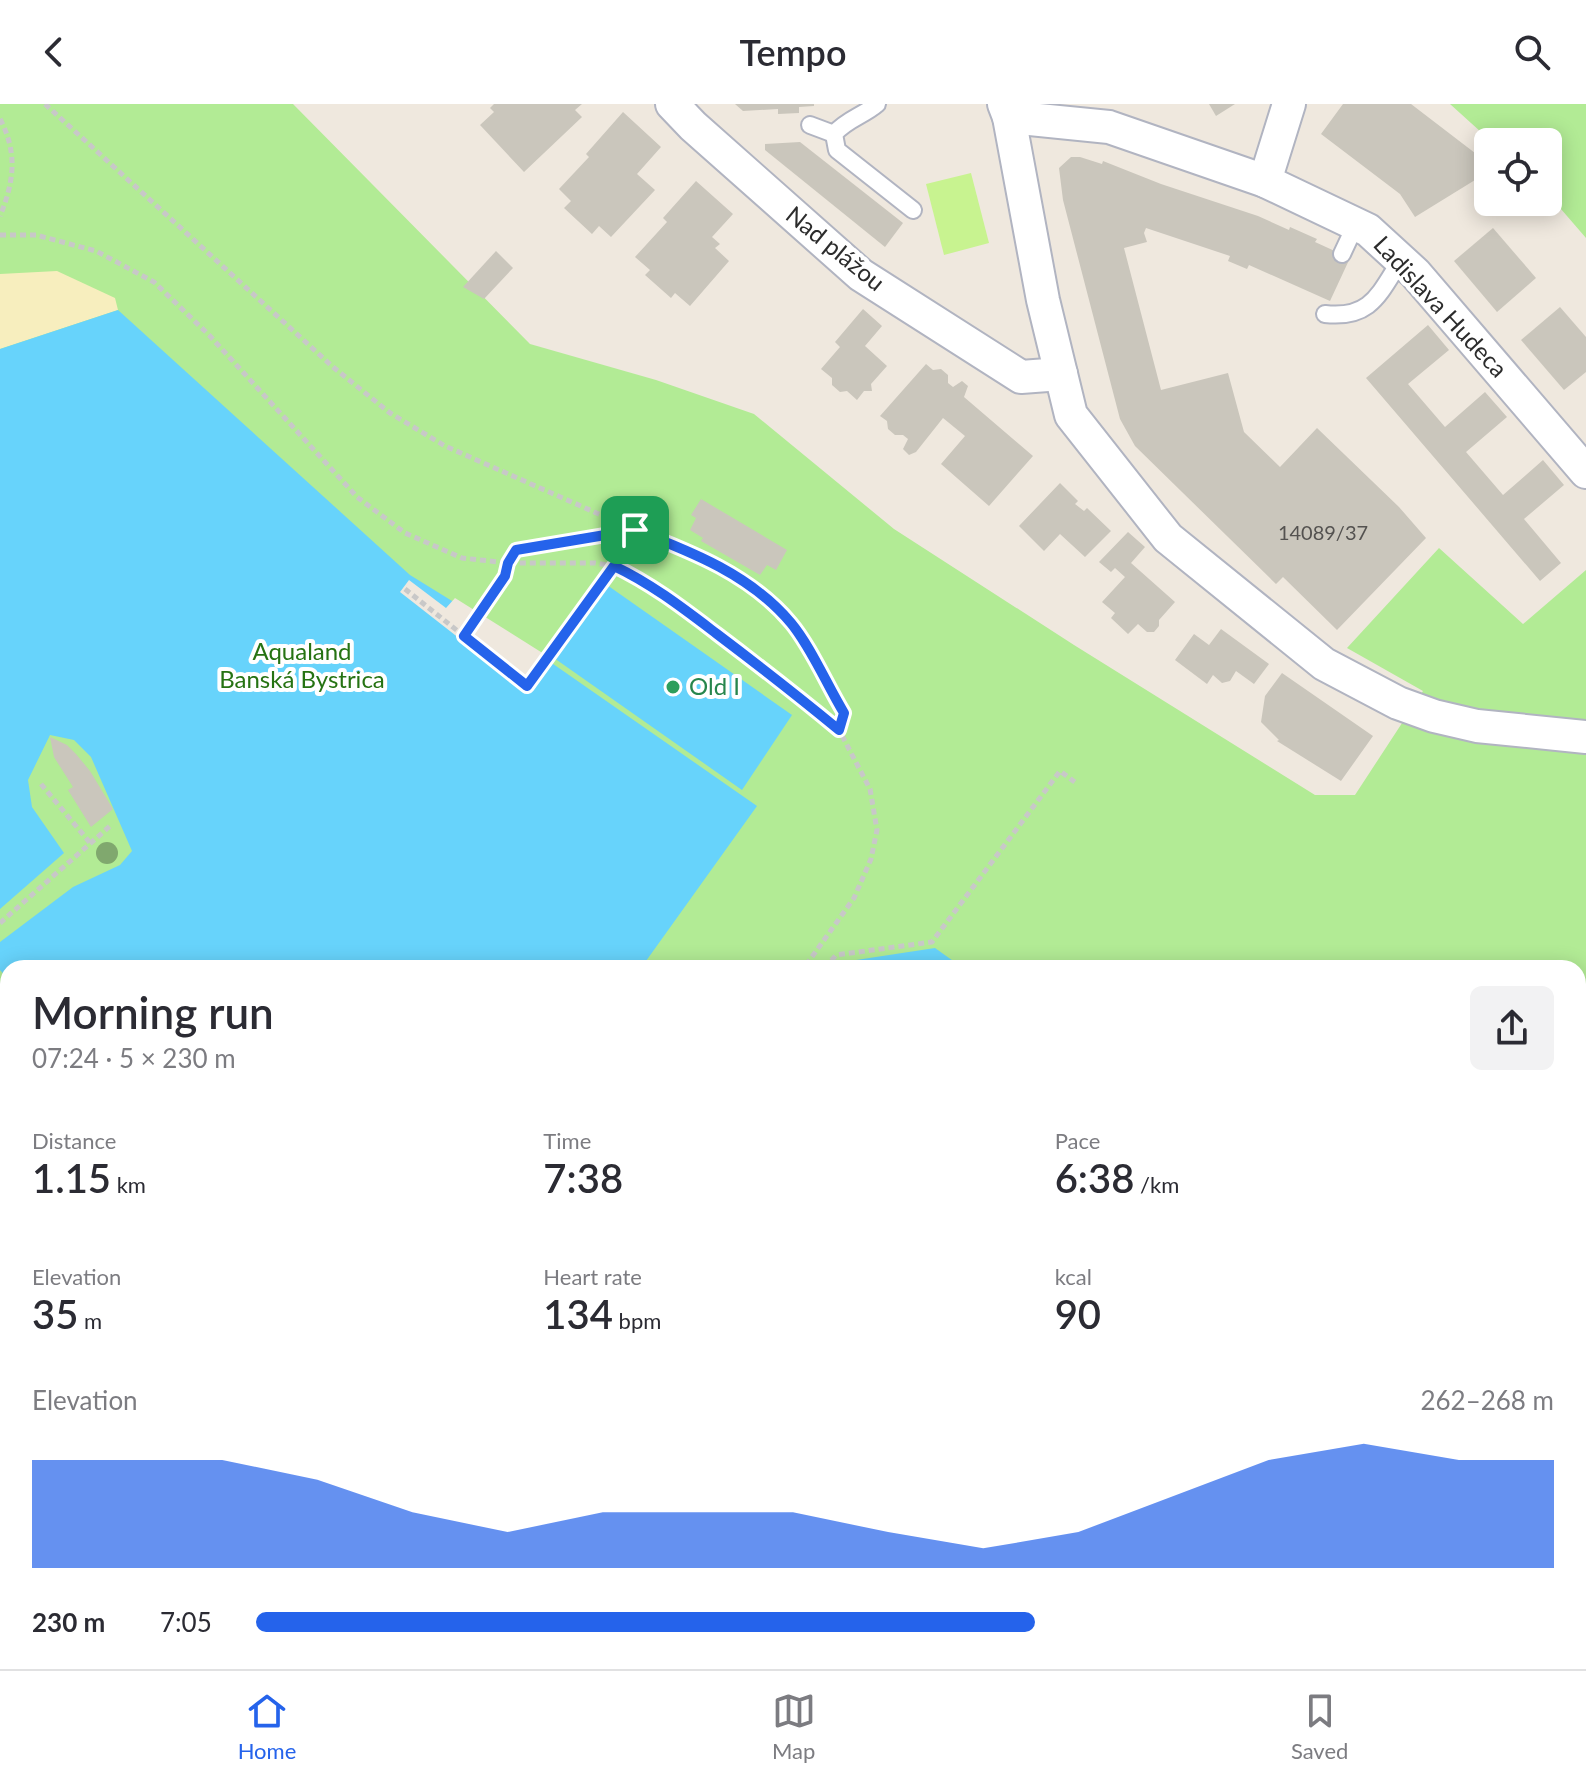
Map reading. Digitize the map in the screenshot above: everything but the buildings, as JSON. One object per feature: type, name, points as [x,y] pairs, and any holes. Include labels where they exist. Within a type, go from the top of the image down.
[{"type":"street","name":"Nad plážou","points":[[672,104],[861,275],[1021,377],[1061,374]]},
{"type":"street","points":[[1289,104],[1265,181],[1109,127],[1007,110],[1043,300],[1071,415],[1168,538],[1324,664],[1398,703],[1434,716],[1477,726],[1586,737]]},
{"type":"street","name":"Ladislava Hudeca","points":[[1265,181],[1368,230],[1415,273],[1586,472]]},
{"type":"lane","points":[[834,134],[844,122],[866,113],[877,104]]},
{"type":"lane","points":[[810,125],[834,134]]},
{"type":"lane","points":[[834,134],[837,150],[913,210]]},
{"type":"lane","points":[[1342,254],[1356,224]]},
{"type":"lane","points":[[1325,314],[1341,316],[1361,312],[1376,300],[1401,260]]},
{"type":"path","points":[[45,104],[333,367],[390,413],[445,446],[697,554],[764,594],[793,626],[844,713],[839,730]]},
{"type":"path","points":[[0,119],[10,138],[12,183],[0,216]]},
{"type":"path","points":[[0,235],[36,235],[96,251],[154,282],[209,335],[357,497],[405,533],[462,558],[508,563],[595,563],[614,566],[642,580],[694,617],[839,730],[870,789],[877,830],[871,859],[854,898],[810,960]]},
{"type":"path","points":[[464,636],[505,576],[516,550],[635,530]]},
{"type":"path","points":[[405,589],[527,686],[614,566]]},
{"type":"path","points":[[832,960],[836,955],[932,942],[1060,771],[1076,783]]},
{"type":"path","points":[[41,784],[91,844]]},
{"type":"path","points":[[0,923],[110,826]]},
{"type":"green space","name":"Aqualand Banská Bystrica","points":[[0,104],[293,104],[530,344],[656,380],[754,414],[894,529],[1315,795],[1355,795],[1423,691],[1347,648],[1439,548],[1523,624],[1586,570],[1586,960],[0,960]]},
{"type":"green space","points":[[1450,104],[1586,104],[1586,238],[1562,210],[1562,128],[1477,128]]},
{"type":"green space","points":[[971,173],[989,243],[944,255],[926,184]]},
{"type":"sand","points":[[57,271],[115,298],[118,310],[0,349],[0,274]]},
{"type":"water","points":[[118,310],[410,575],[546,659],[757,806],[647,960],[0,960],[0,942],[73,887],[120,865],[132,851],[91,757],[74,740],[50,735],[28,780],[32,807],[64,853],[0,909],[0,349]]},
{"type":"water","name":"Old I","points":[[607,585],[792,715],[742,790],[554,658]]},
{"type":"water","points":[[935,948],[952,960],[856,960]]},
{"type":"pier","points":[[409,580],[446,608],[455,598],[552,659],[528,692],[400,592]]},
{"type":"place","name":"Old I","points":[[673,687]]},
{"type":"route","points":[[635,530],[697,554],[764,594],[793,626],[844,713],[839,730],[694,617],[642,580],[614,566],[527,686],[464,636],[505,576],[516,550],[635,530]]}]
